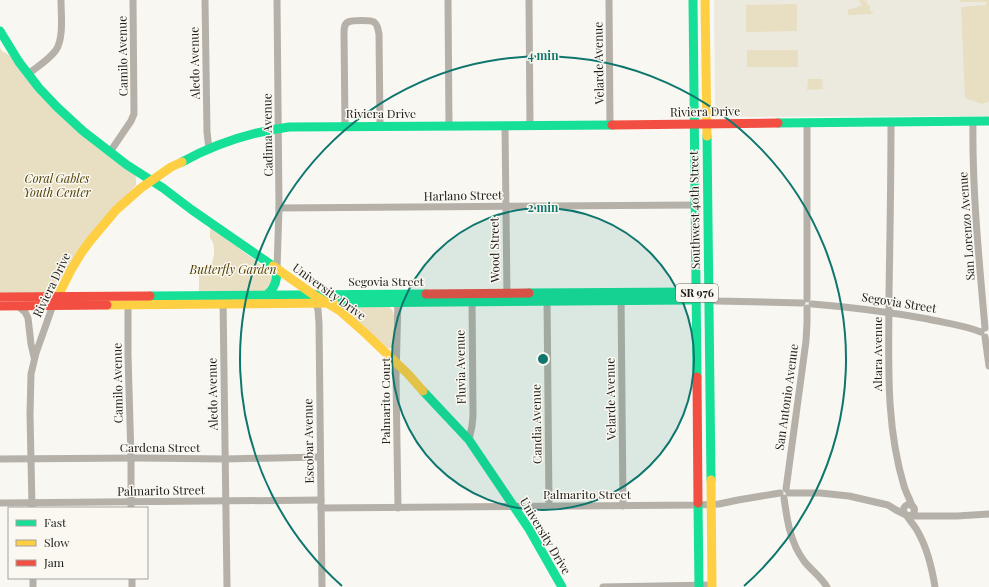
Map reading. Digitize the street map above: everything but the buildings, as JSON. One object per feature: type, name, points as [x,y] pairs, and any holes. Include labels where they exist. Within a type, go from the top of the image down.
[{"type":"street","points":[[28,74],[50,57],[58,48],[61,33],[61,0]]},
{"type":"street","name":"Camilo Avenue","points":[[110,152],[131,121],[134,114],[133,0]]},
{"type":"street","name":"Aledo Avenue","points":[[205,0],[207,125],[209,149]]},
{"type":"street","name":"Cadima Avenue","points":[[277,0],[279,129],[277,269]]},
{"type":"street","points":[[448,0],[449,126]]},
{"type":"street","points":[[529,0],[530,126]]},
{"type":"street","name":"Velarde Avenue","points":[[609,0],[610,125]]},
{"type":"street","name":"Southwest 40th Street","points":[[693,0],[699,586]]},
{"type":"street","name":"Southwest 40th Street","points":[[705,0],[712,586]]},
{"type":"street","points":[[345,126],[344,27],[348,22],[365,21],[375,23],[379,34],[380,126]]},
{"type":"street","name":"University Drive","points":[[0,31],[19,62],[42,92],[83,131],[110,152],[277,269],[315,299],[327,303],[352,321],[423,389],[469,440],[488,466],[544,554],[562,587]]},
{"type":"street","name":"San Lorenzo Avenue","points":[[973,121],[976,217],[989,366]]},
{"type":"street","name":"Riviera Drive","points":[[32,506],[31,374],[34,359],[55,301],[65,280],[79,256],[99,229],[120,206],[152,180],[182,161],[209,149],[251,134],[294,127],[989,121]]},
{"type":"street","name":"Altara Avenue","points":[[891,122],[888,383],[892,430],[909,510],[929,561],[935,587]]},
{"type":"street","name":"San Antonio Avenue","points":[[807,123],[807,323],[805,350],[785,493],[788,524],[791,536],[804,561],[827,587]]},
{"type":"street","name":"Wood Street","points":[[505,126],[507,298]]},
{"type":"street","name":"Harlano Street","points":[[279,208],[695,205]]},
{"type":"street","points":[[267,296],[275,286],[277,280],[277,269]]},
{"type":"street","name":"Segovia Street","points":[[0,306],[18,306],[55,301],[621,297],[691,292],[696,297],[709,300],[807,303],[889,313],[942,322],[986,332]]},
{"type":"street","name":"Segovia Street","points":[[0,297],[128,305],[267,296],[315,299]]},
{"type":"street","name":"Candia Avenue","points":[[547,297],[549,506]]},
{"type":"street","name":"Velarde Avenue","points":[[621,297],[622,506]]},
{"type":"street","name":"Segovia Street","points":[[327,303],[398,298]]},
{"type":"street","name":"Palmarito Court","points":[[398,298],[396,363],[398,508]]},
{"type":"street","name":"Fluvia Avenue","points":[[469,440],[473,416],[472,298]]},
{"type":"street","name":"Escobar Avenue","points":[[315,299],[319,322],[322,587]]},
{"type":"street","name":"Aledo Avenue","points":[[223,300],[227,587]]},
{"type":"street","name":"Camilo Avenue","points":[[128,305],[131,505]]},
{"type":"street","points":[[18,306],[25,312],[28,318],[34,359]]},
{"type":"street","name":"Cardena Street","points":[[0,460],[320,457]]},
{"type":"street","name":"Palmarito Street","points":[[321,508],[711,505],[751,497],[785,493],[820,493],[849,496],[934,516],[989,514]]},
{"type":"street","name":"Palmarito Street","points":[[0,503],[32,506],[321,500]]},
{"type":"street","points":[[603,587],[712,586]]},
{"type":"shaded area","points":[[714,0],[989,0],[989,116],[723,117],[716,112],[715,108]]},
{"type":"green space","points":[[859,0],[867,0],[867,4],[870,6],[870,11],[873,12],[873,14],[848,15],[848,9],[862,5]]},
{"type":"green space","points":[[960,0],[989,0],[989,101],[982,104],[965,98],[961,7],[986,5],[986,2],[960,2]]},
{"type":"green space","points":[[797,4],[797,31],[746,32],[746,5]]},
{"type":"green space","name":"Coral Gables Youth Center","points":[[0,48],[135,175],[136,178],[136,185],[123,199],[65,272],[57,287],[50,293],[0,294]]},
{"type":"green space","points":[[747,50],[798,50],[798,67],[747,67]]},
{"type":"green space","points":[[808,79],[822,79],[823,89],[807,90]]},
{"type":"green space","name":"Butterfly Garden","points":[[210,226],[273,274],[274,277],[265,292],[199,293],[199,274],[208,272],[214,255],[214,246],[210,238]]},
{"type":"green space","points":[[348,307],[389,307],[393,311],[394,315],[392,348],[386,347],[346,311]]},
{"type":"traffic: fast","points":[[693,0],[697,377]]},
{"type":"traffic: fast","points":[[0,31],[19,62],[39,88],[83,131],[127,165],[163,188],[273,266]]},
{"type":"traffic: fast","points":[[778,123],[989,121]]},
{"type":"traffic: fast","points":[[182,162],[220,144],[261,132],[289,127],[612,125]]},
{"type":"traffic: fast","points":[[707,136],[711,480]]},
{"type":"traffic: fast","points":[[267,295],[275,284],[277,269]]},
{"type":"traffic: fast","points":[[334,303],[691,300],[697,297],[691,292],[529,293]]},
{"type":"traffic: fast","points":[[150,296],[426,294]]},
{"type":"traffic: fast","points":[[423,391],[469,440],[529,529],[562,587]]},
{"type":"traffic: fast","points":[[698,503],[699,587]]},
{"type":"traffic: slow","points":[[705,0],[707,136]]},
{"type":"traffic: slow","points":[[55,302],[82,252],[116,210],[141,188],[171,167],[182,162]]},
{"type":"traffic: slow","points":[[273,266],[314,295],[340,311],[408,374],[423,391]]},
{"type":"traffic: slow","points":[[107,305],[334,303]]},
{"type":"traffic: slow","points":[[711,480],[712,587]]},
{"type":"traffic: jam","points":[[612,125],[778,123]]},
{"type":"traffic: jam","points":[[426,294],[529,293]]},
{"type":"traffic: jam","points":[[0,297],[150,296]]},
{"type":"traffic: jam","points":[[0,306],[107,305]]},
{"type":"traffic: jam","points":[[697,377],[698,503]]}]
